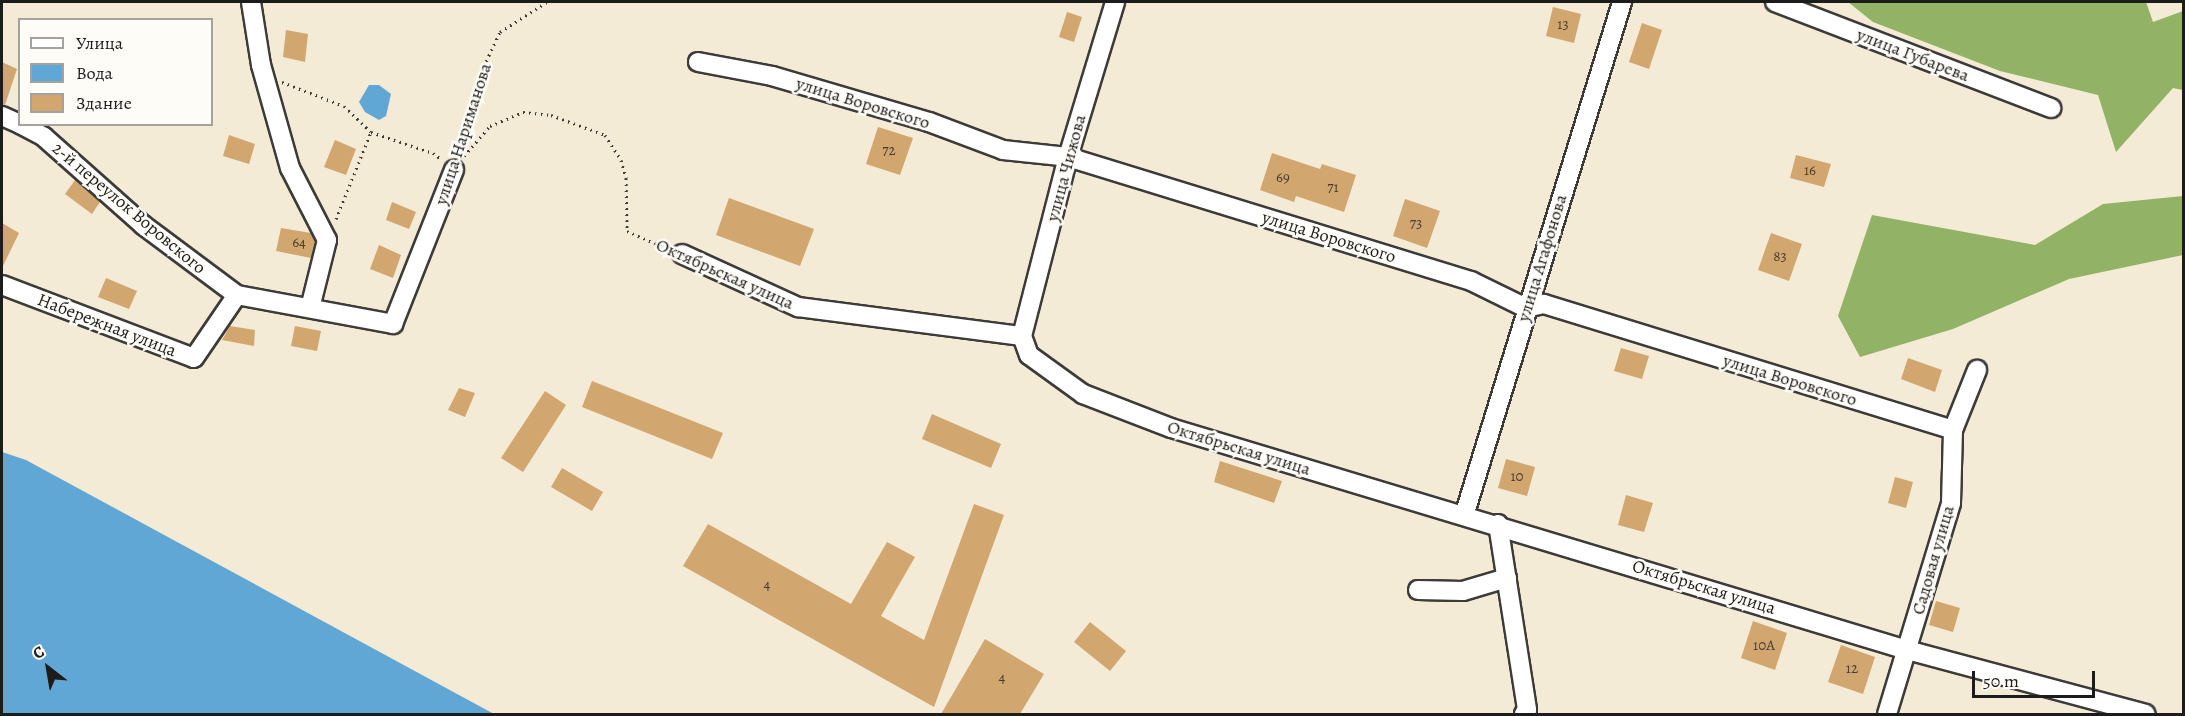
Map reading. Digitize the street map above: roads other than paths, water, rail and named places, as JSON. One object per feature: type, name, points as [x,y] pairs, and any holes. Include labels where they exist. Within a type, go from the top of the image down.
[{"type":"street","points":[[237,295],[310,308],[327,240],[290,168],[264,76],[251,2]]},
{"type":"street","name":"улица Чижова","points":[[1022,336],[1068,156],[1115,2]]},
{"type":"street","name":"улица Агафонова","points":[[1464,516],[1526,308],[1622,2]]},
{"type":"street","name":"улица Губарева","points":[[1775,2],[2051,108]]},
{"type":"street","name":"улица Воровского","points":[[698,62],[772,76],[929,122],[1003,150],[1068,156],[1471,281],[1526,308],[1544,304],[1953,430]]},
{"type":"street","name":"2-й переулок Воровского","points":[[2,116],[18,123]]},
{"type":"street","name":"2-й переулок Воровского","points":[[24,126],[44,137],[143,225],[237,295]]},
{"type":"street","name":"улица Нариманова","points":[[310,308],[393,324],[454,170]]},
{"type":"street","name":"Октябрьская улица","points":[[682,254],[798,307],[1022,336],[1029,355],[1083,394],[1171,428],[1464,516],[1498,524],[1907,650],[2146,714]]},
{"type":"street","name":"Набережная улица","points":[[2,285],[194,358],[237,295]]},
{"type":"street","name":"Садовая улица","points":[[1887,714],[1950,503],[1953,430],[1977,370]]},
{"type":"street","points":[[1498,524],[1524,713]]},
{"type":"street","points":[[1418,590],[1463,591],[1507,578]]},
{"type":"water","points":[[369,85],[379,85],[391,94],[386,116],[379,120],[365,112],[359,102]]},
{"type":"water","points":[[2,452],[26,460],[494,714],[2,714]]}]
